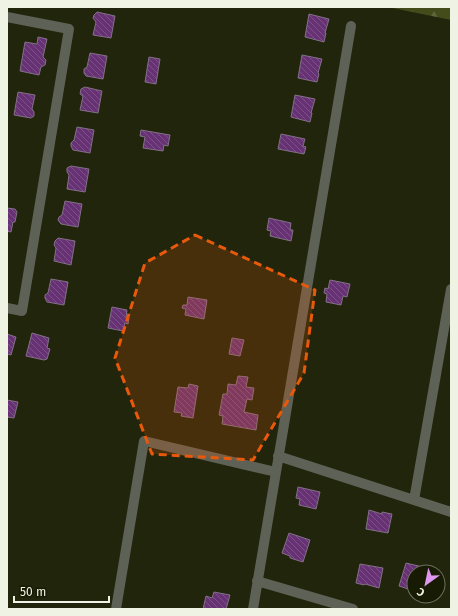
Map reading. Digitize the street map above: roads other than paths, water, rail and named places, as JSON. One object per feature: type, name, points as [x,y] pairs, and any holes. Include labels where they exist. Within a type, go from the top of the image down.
[{"type":"street","points":[[7,16],[69,29],[22,312],[7,308]]},
{"type":"street","points":[[253,609],[351,26]]},
{"type":"street","points":[[414,500],[451,289]]},
{"type":"street","points":[[116,609],[144,441],[276,472]]},
{"type":"street","points":[[278,456],[451,512]]},
{"type":"street","points":[[257,581],[353,609]]}]
